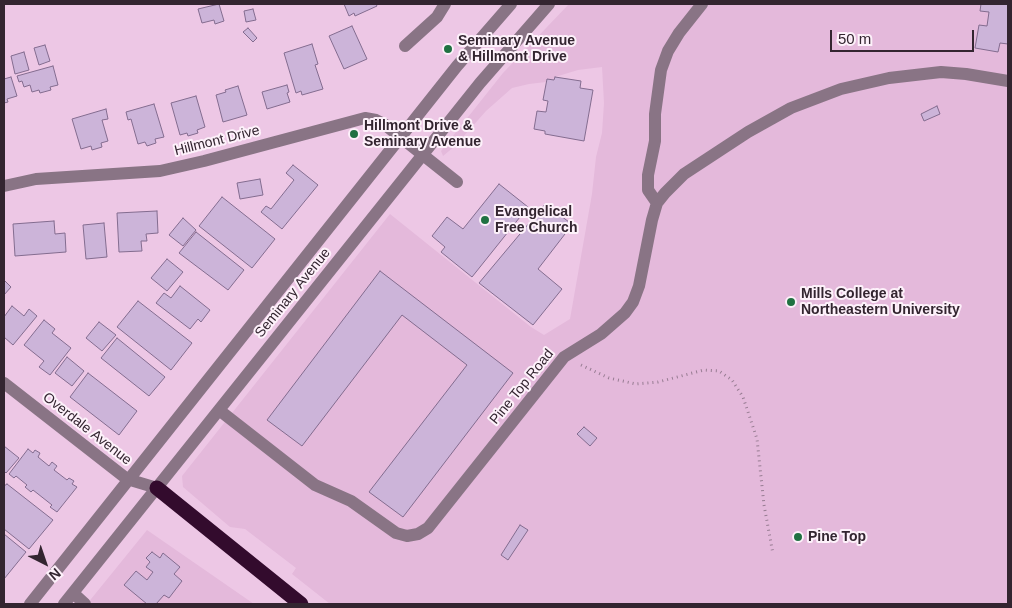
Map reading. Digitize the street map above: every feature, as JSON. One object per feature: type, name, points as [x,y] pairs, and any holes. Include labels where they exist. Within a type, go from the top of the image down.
[{"type":"highway","points":[[157,488],[301,604]]},
{"type":"street","points":[[405,46],[437,17],[445,4]]},
{"type":"street","name":"Seminary Avenue","points":[[30,604],[400,136],[461,60],[511,4]]},
{"type":"street","name":"Seminary Avenue","points":[[64,604],[480,83],[550,4]]},
{"type":"street","points":[[657,204],[648,190],[648,175],[655,142],[655,114],[662,70],[668,51],[679,33],[702,4]]},
{"type":"street","name":"Pine Top Road","points":[[219,410],[315,486],[351,501],[396,533],[407,536],[418,534],[428,528],[564,358],[614,324],[625,313],[633,302],[639,286],[657,204],[684,174],[748,132],[791,108],[841,89],[889,78],[941,72],[1008,81]]},
{"type":"street","name":"Hillmont Drive","points":[[4,186],[36,179],[160,171],[365,118],[384,124],[457,182]]},
{"type":"street","name":"Overdale Avenue","points":[[4,383],[127,479],[157,488]]},
{"type":"street","points":[[73,593],[86,604]]},
{"type":"path","points":[[564,358],[609,378],[636,384],[658,382],[704,370],[719,371],[732,380],[743,397],[757,439],[764,505],[773,554]]},
{"type":"shaded area","name":"Mills College at Northeastern University","points":[[569,4],[1008,4],[1008,604],[330,604],[292,574],[296,568],[245,529],[230,527],[183,487],[182,476],[390,214],[531,327],[544,335],[570,319],[592,194],[596,157],[602,133],[604,103],[602,67],[578,70],[555,77],[554,80],[547,79],[546,82],[512,88],[486,111],[455,146],[443,156],[441,151],[503,73]]},
{"type":"shaded area","points":[[147,530],[254,604],[87,604]]},
{"type":"building","points":[[219,4],[224,21],[215,24],[214,20],[202,23],[198,9]]},
{"type":"building","points":[[344,4],[376,4],[377,6],[355,16],[354,13],[349,16]]},
{"type":"building","points":[[981,4],[1008,4],[1008,44],[1000,43],[998,52],[975,48],[979,25],[987,26],[989,12],[980,11]]},
{"type":"building","points":[[253,9],[256,20],[246,22],[244,11]]},
{"type":"building","points":[[352,26],[367,59],[344,69],[329,36]]},
{"type":"building","points":[[248,28],[257,38],[253,42],[243,32]]},
{"type":"building","points":[[312,44],[318,64],[315,65],[323,89],[302,95],[301,91],[296,93],[284,53]]},
{"type":"building","points":[[45,45],[50,61],[39,65],[34,48]]},
{"type":"building","points":[[24,52],[29,70],[15,74],[11,56]]},
{"type":"building","points":[[53,66],[58,85],[50,87],[51,90],[40,93],[39,90],[32,92],[30,85],[24,87],[22,81],[19,82],[17,76]]},
{"type":"building","points":[[11,77],[17,96],[7,99],[8,102],[4,103],[4,79]]},
{"type":"building","points":[[555,77],[581,81],[580,88],[593,90],[584,141],[545,134],[545,131],[534,129],[537,111],[546,112],[548,101],[543,100],[547,79],[554,80]]},
{"type":"building","points":[[287,85],[290,102],[267,109],[262,92]]},
{"type":"building","points":[[238,86],[247,115],[223,122],[216,95]]},
{"type":"building","points":[[196,96],[205,127],[197,130],[198,133],[188,136],[187,133],[180,135],[171,103]]},
{"type":"building","points":[[154,104],[164,137],[155,139],[156,143],[147,146],[145,142],[138,144],[131,119],[128,120],[126,112]]},
{"type":"building","points":[[937,106],[940,114],[924,121],[921,114]]},
{"type":"building","points":[[106,109],[108,119],[102,120],[108,141],[101,143],[102,147],[92,150],[91,146],[81,149],[72,119]]},
{"type":"building","points":[[293,165],[318,185],[282,229],[261,212],[266,206],[271,209],[294,180],[286,173]]},
{"type":"building","points":[[260,179],[263,195],[240,199],[237,183]]},
{"type":"building","points":[[499,184],[528,207],[472,277],[441,252],[445,247],[432,236],[447,217],[463,229]]},
{"type":"building","points":[[222,197],[275,239],[252,268],[199,226]]},
{"type":"building","points":[[545,204],[569,222],[562,231],[565,234],[538,269],[562,289],[533,325],[479,283]]},
{"type":"building","points":[[157,211],[158,233],[146,234],[147,241],[141,241],[142,251],[119,252],[117,213]]},
{"type":"building","points":[[183,218],[196,230],[183,246],[169,235]]},
{"type":"building","points":[[54,221],[55,234],[65,233],[66,252],[15,256],[13,224]]},
{"type":"building","points":[[104,223],[107,257],[86,259],[83,225]]},
{"type":"building","points":[[196,232],[244,270],[228,290],[179,253]]},
{"type":"building","points":[[167,259],[183,272],[167,291],[151,278]]},
{"type":"building","points":[[380,271],[513,373],[403,517],[369,492],[467,365],[402,315],[302,446],[267,420]]},
{"type":"building","points":[[4,280],[11,287],[4,295]]},
{"type":"building","points":[[180,286],[210,310],[201,322],[198,319],[190,329],[156,303],[164,293],[171,298]]},
{"type":"building","points":[[138,301],[192,343],[171,370],[117,327]]},
{"type":"building","points":[[12,306],[24,316],[29,309],[37,316],[13,345],[4,337],[4,317]]},
{"type":"building","points":[[44,320],[55,329],[52,333],[71,348],[50,375],[39,367],[44,361],[24,345]]},
{"type":"building","points":[[99,322],[116,335],[102,351],[86,338]]},
{"type":"building","points":[[117,338],[165,377],[149,396],[101,358]]},
{"type":"building","points":[[67,357],[84,371],[72,386],[55,373]]},
{"type":"building","points":[[88,373],[137,411],[119,435],[70,397]]},
{"type":"building","points":[[584,427],[597,438],[590,446],[577,434]]},
{"type":"building","points":[[4,446],[19,458],[6,473],[4,471]]},
{"type":"building","points":[[28,449],[33,453],[35,450],[40,453],[38,457],[49,466],[52,462],[57,466],[54,470],[67,480],[69,478],[74,481],[72,484],[77,487],[57,512],[50,507],[52,505],[33,490],[31,492],[25,487],[27,485],[16,476],[14,478],[9,474]]},
{"type":"building","points":[[7,484],[53,520],[29,549],[4,529],[4,486]]},
{"type":"building","points":[[520,525],[528,530],[508,560],[501,555]]},
{"type":"building","points":[[4,534],[26,552],[4,579]]},
{"type":"building","points":[[152,552],[160,558],[163,553],[180,567],[174,574],[182,581],[169,598],[164,595],[156,604],[147,604],[124,585],[136,571],[147,580],[153,572],[146,567],[150,562],[146,558]]},
{"type":"place","name":"Seminary Avenue & Hillmont Drive","points":[[448,49]]},
{"type":"place","name":"Hillmont Drive & Seminary Avenue","points":[[354,134]]},
{"type":"place","name":"Evangelical Free Church","points":[[485,220]]},
{"type":"place","name":"Mills College at Northeastern University","points":[[791,302]]},
{"type":"place","name":"Pine Top","points":[[798,537]]}]
